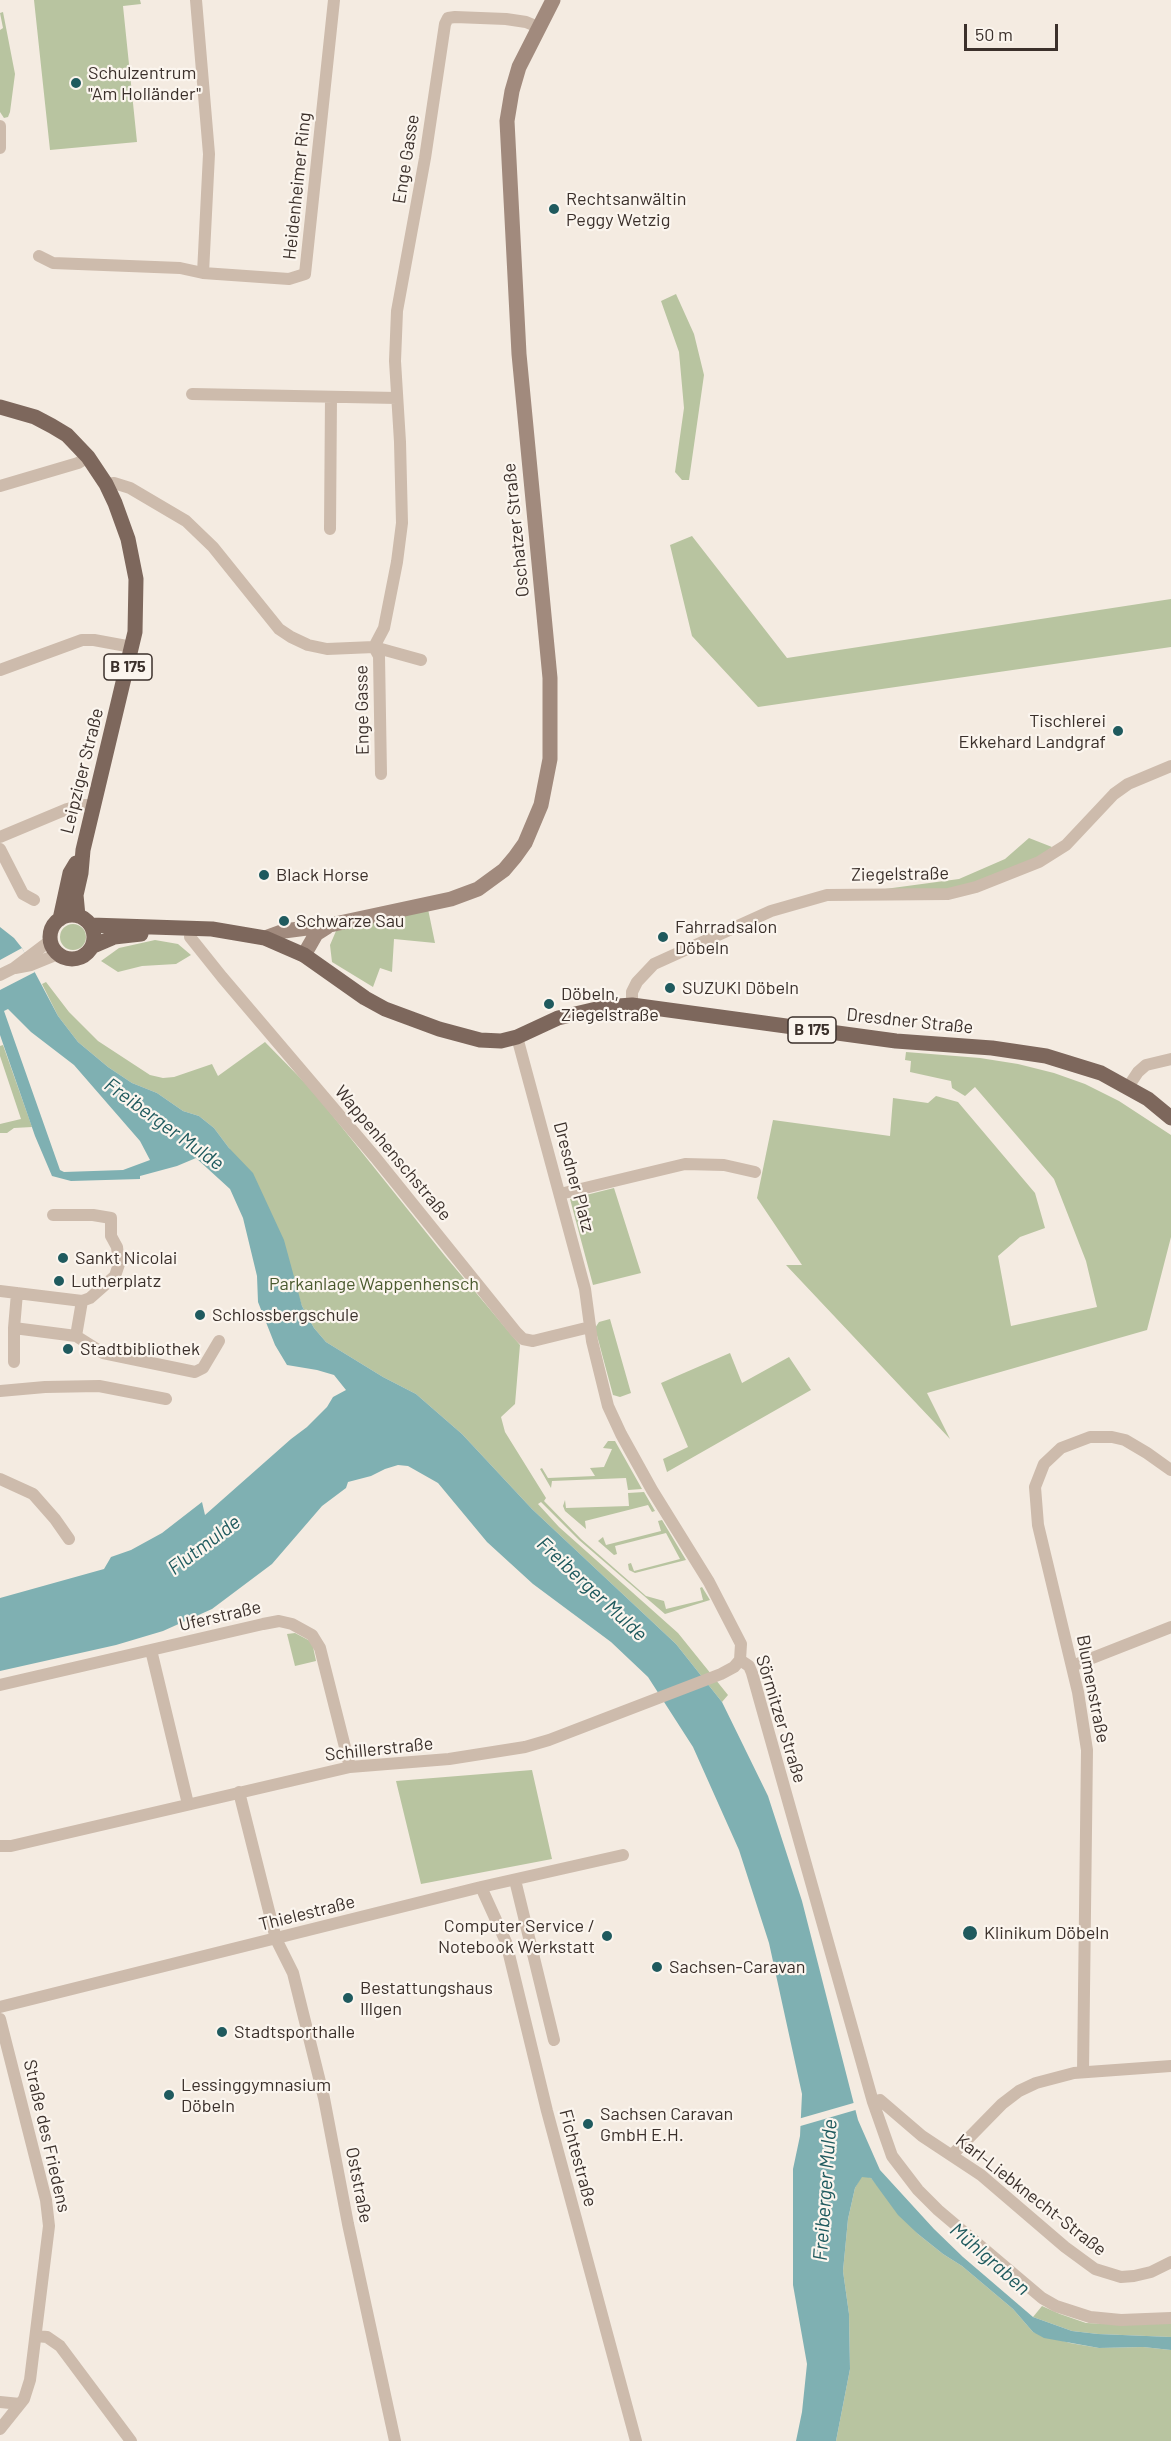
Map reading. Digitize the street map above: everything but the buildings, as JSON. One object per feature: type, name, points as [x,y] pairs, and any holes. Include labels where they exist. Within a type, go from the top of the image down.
[{"type":"main road","name":"Oschatzer Straße","points":[[265,938],[284,931],[330,926],[451,899],[478,889],[504,870],[525,843],[541,805],[547,784],[552,732],[550,678],[519,354],[507,121],[517,75],[538,27],[554,0]]},
{"type":"main road","name":"Leipziger Straße","points":[[0,407],[35,417],[52,426],[67,435],[88,457],[106,484],[122,521],[134,569],[137,607],[132,647],[83,850],[76,895],[84,920]]},
{"type":"main road","name":"Leipziger Straße","points":[[60,920],[70,873],[83,850]]},
{"type":"main road","points":[[70,916],[84,920],[94,932],[93,946],[76,959],[69,959],[55,947],[53,927],[60,920],[70,916]]},
{"type":"main road","name":"B 175","points":[[84,920],[176,927],[265,938]]},
{"type":"main road","points":[[304,955],[316,934],[330,926]]},
{"type":"main road","name":"B 175","points":[[93,946],[114,937],[129,934],[211,938],[235,933]]},
{"type":"main road","name":"Dresdner Straße","points":[[265,938],[304,955],[365,998],[405,1018],[480,1040],[501,1041],[518,1037],[558,1018],[605,1007],[632,1005],[896,1041],[1020,1051],[1085,1067],[1128,1087],[1171,1118]]},
{"type":"street","points":[[196,0],[209,154],[203,273]]},
{"type":"street","name":"Heidenheimer Ring","points":[[39,256],[53,262],[180,268],[203,273],[289,279],[305,274],[334,0]]},
{"type":"street","name":"Enge Gasse","points":[[374,647],[384,628],[402,523],[395,361],[397,311],[425,158],[445,24],[448,18],[506,19],[526,22],[538,27]]},
{"type":"street","points":[[0,126],[0,148]]},
{"type":"street","points":[[192,394],[397,398]]},
{"type":"street","points":[[330,529],[331,397]]},
{"type":"street","points":[[0,486],[78,463],[88,457]]},
{"type":"street","name":"Enge Gasse","points":[[106,484],[114,483],[130,488],[186,521],[213,547],[279,629],[291,638],[327,649],[374,647],[421,660]]},
{"type":"street","points":[[0,670],[82,640],[132,647]]},
{"type":"street","name":"Enge Gasse","points":[[374,647],[379,656],[381,774]]},
{"type":"street","name":"Ziegelstraße","points":[[632,1005],[632,992],[637,982],[654,964],[771,911],[827,895],[948,894],[976,887],[1039,862],[1066,845],[1114,794],[1128,784],[1171,766]]},
{"type":"street","points":[[0,837],[67,810],[95,804]]},
{"type":"street","points":[[0,849],[23,894],[34,900]]},
{"type":"street","name":"Wappenhenschstraße","points":[[190,937],[375,1157],[516,1332],[523,1338],[533,1341],[590,1328]]},
{"type":"street","points":[[0,975],[55,947]]},
{"type":"street","name":"Dresdner Platz","points":[[518,1037],[585,1289],[590,1328]]},
{"type":"street","points":[[1128,1087],[1146,1065],[1171,1059]]},
{"type":"street","points":[[560,1194],[685,1164],[724,1164],[754,1172]]},
{"type":"street","points":[[0,1291],[82,1301],[90,1298],[115,1276],[119,1264],[117,1247],[111,1236],[111,1218],[93,1215],[53,1215]]},
{"type":"street","points":[[14,1362],[16,1293]]},
{"type":"street","points":[[76,1336],[82,1301]]},
{"type":"street","points":[[14,1328],[76,1336],[103,1353],[190,1373],[203,1368],[219,1341]]},
{"type":"street","name":"Sörmitzer Straße","points":[[590,1328],[600,1376],[617,1425],[651,1490],[728,1614],[741,1644],[740,1660],[749,1666],[752,1673],[873,2102]]},
{"type":"street","points":[[0,1391],[99,1386],[166,1399]]},
{"type":"street","name":"Blumenstraße","points":[[1083,2072],[1087,1750],[1085,1728],[1072,1666],[1038,1525],[1035,1487],[1040,1472],[1061,1448],[1080,1439],[1099,1436],[1125,1440],[1171,1470]]},
{"type":"street","points":[[0,1479],[33,1494],[69,1539]]},
{"type":"street","name":"Uferstraße","points":[[0,1685],[279,1621],[303,1628],[312,1635],[320,1648],[350,1767]]},
{"type":"street","points":[[1072,1666],[1171,1627]]},
{"type":"street","points":[[151,1650],[188,1804]]},
{"type":"street","name":"Schillerstraße","points":[[4,1848],[350,1767],[471,1756],[549,1740],[721,1674],[734,1667],[740,1660]]},
{"type":"street","name":"Oststraße","points":[[238,1792],[276,1939],[293,1973],[324,2098],[348,2224],[395,2441]]},
{"type":"street","name":"Thielestraße","points":[[0,2007],[480,1887],[623,1855]]},
{"type":"street","points":[[515,1880],[554,2040]]},
{"type":"street","name":"Fichtestraße","points":[[480,1887],[506,1942],[547,2111],[636,2441]]},
{"type":"street","name":"Straße des Friedens","points":[[0,2019],[48,2217],[46,2258],[30,2380],[20,2404],[0,2429]]},
{"type":"street","points":[[953,2154],[983,2122],[1018,2091],[1050,2078],[1083,2072],[1171,2066]]},
{"type":"street","name":"Karl-Liebknecht-Straße","points":[[873,2102],[880,2100],[900,2119],[981,2175],[1077,2258],[1095,2270],[1121,2277],[1134,2276],[1151,2272],[1171,2262]]},
{"type":"street","points":[[873,2102],[892,2156],[918,2190],[945,2216],[1042,2298],[1056,2306],[1090,2317],[1121,2320],[1171,2318]]},
{"type":"street","points":[[36,2336],[47,2337],[60,2346],[131,2441]]},
{"type":"street","points":[[0,2402],[20,2404]]},
{"type":"green space","name":"Schulzentrum \"Am Holländer\"","points":[[34,0],[140,0],[141,4],[123,6],[137,142],[50,150]]},
{"type":"green space","points":[[3,12],[15,74],[10,112],[8,117],[4,118],[0,112],[0,30],[3,28],[0,13]]},
{"type":"green space","points":[[676,294],[694,334],[704,375],[689,480],[682,480],[675,472],[684,408],[679,352],[661,301]]},
{"type":"green space","points":[[692,536],[787,658],[1171,599],[1171,647],[758,707],[692,636],[670,545]]},
{"type":"green space","points":[[1029,838],[1052,847],[1037,859],[1004,873],[947,891],[870,891],[959,879],[1005,859]]},
{"type":"green space","points":[[428,909],[435,943],[394,939],[392,972],[380,968],[373,987],[332,962],[330,945],[336,931]]},
{"type":"green space","points":[[73,924],[82,928],[86,937],[82,946],[73,950],[64,946],[60,937],[64,928]]},
{"type":"green space","points":[[155,940],[178,944],[191,955],[176,964],[142,966],[118,972],[101,961],[119,948]]},
{"type":"green space","name":"Parkanlage Wappenhensch","points":[[46,982],[69,1012],[98,1041],[150,1075],[163,1078],[174,1077],[212,1064],[218,1076],[265,1042],[312,1090],[445,1256],[520,1345],[515,1404],[501,1417],[505,1432],[546,1498],[544,1501],[581,1539],[646,1596],[664,1601],[666,1609],[703,1600],[700,1588],[702,1587],[710,1600],[665,1614],[579,1540],[541,1502],[538,1504],[559,1527],[678,1633],[728,1695],[722,1702],[676,1644],[532,1509],[462,1434],[416,1394],[326,1342],[314,1328],[302,1306],[292,1276],[229,1148],[214,1128],[199,1116],[183,1111],[157,1093],[132,1083],[78,1042],[58,1016],[42,984]]},
{"type":"green space","points":[[3,1045],[32,1127],[14,1128],[7,1133],[0,1133],[0,1124],[21,1119],[0,1056],[0,1046]]},
{"type":"green space","points":[[906,1052],[980,1058],[1054,1073],[1085,1084],[1119,1101],[1171,1135],[1171,1237],[1147,1330],[927,1393],[950,1439],[786,1265],[802,1265],[757,1198],[773,1120],[890,1136],[893,1098],[928,1103],[936,1096],[958,1102],[1035,1193],[1045,1228],[1020,1237],[998,1256],[1011,1326],[1097,1307],[1086,1261],[1054,1179],[975,1087],[965,1096],[952,1088],[951,1081],[910,1072],[911,1061],[905,1060]]},
{"type":"green space","points":[[614,1188],[641,1273],[593,1285],[570,1199]]},
{"type":"green space","points":[[610,1319],[631,1393],[620,1397],[613,1395],[595,1328],[599,1322]]},
{"type":"green space","points":[[730,1353],[742,1383],[789,1357],[811,1390],[667,1472],[663,1459],[688,1447],[661,1383]]},
{"type":"green space","points":[[608,1441],[615,1441],[642,1489],[628,1490],[626,1478],[552,1481],[551,1488],[540,1469],[542,1468],[548,1478],[595,1476],[590,1468],[604,1467],[612,1449],[603,1448]]},
{"type":"green space","points":[[644,1492],[655,1511],[652,1512],[648,1505],[585,1521],[586,1529],[565,1511],[563,1506],[565,1500],[566,1508],[629,1506],[628,1493]]},
{"type":"green space","points":[[662,1520],[686,1560],[635,1573],[629,1570],[628,1564],[631,1563],[634,1571],[680,1559],[666,1533],[615,1546],[617,1554],[614,1555],[598,1541],[603,1537],[606,1545],[661,1531],[658,1521]]},
{"type":"green space","points":[[295,1633],[312,1642],[316,1661],[295,1666],[287,1634]]},
{"type":"green space","points":[[532,1770],[552,1859],[421,1884],[396,1781]]},
{"type":"green space","points":[[861,2177],[871,2178],[918,2234],[962,2266],[1013,2309],[1033,2332],[1070,2343],[1099,2348],[1143,2347],[1171,2350],[1171,2441],[836,2441],[850,2369],[849,2314],[843,2271],[848,2219],[855,2188]]},
{"type":"green space","points":[[1042,2306],[1086,2323],[1171,2322],[1171,2337],[1072,2331],[1033,2317]]},
{"type":"water","points":[[0,927],[22,948],[58,1016],[78,1042],[132,1083],[157,1093],[183,1111],[199,1116],[214,1128],[253,1173],[284,1240],[302,1306],[314,1328],[326,1342],[416,1394],[462,1434],[532,1509],[676,1644],[722,1702],[768,1796],[802,1901],[858,2120],[880,2170],[963,2257],[1033,2317],[1072,2331],[1171,2337],[1171,2350],[1143,2347],[1099,2348],[1044,2338],[1033,2332],[1013,2309],[962,2266],[918,2234],[898,2215],[871,2178],[862,2177],[855,2188],[848,2219],[843,2271],[849,2314],[850,2369],[836,2441],[796,2441],[802,2412],[807,2364],[793,2285],[793,2169],[800,2136],[802,2094],[769,1943],[739,1850],[693,1747],[648,1677],[611,1642],[533,1584],[487,1542],[438,1483],[408,1466],[398,1465],[348,1482],[346,1488],[322,1506],[272,1564],[212,1609],[163,1631],[116,1645],[0,1671],[0,1598],[104,1569],[111,1557],[131,1550],[162,1533],[202,1502],[205,1515],[307,1427],[327,1407],[333,1397],[346,1390],[334,1375],[287,1365],[275,1345],[258,1302],[257,1276],[243,1218],[230,1189],[196,1158],[177,1166],[140,1176],[140,1179],[71,1181],[52,1176],[35,1136],[0,1035]],"holes":[[[8,1009],[31,1032],[74,1065],[140,1141],[150,1160],[123,1170],[64,1172],[60,1170],[4,1011]]]},
{"type":"pier","points":[[22,948],[35,972],[0,990],[0,960]]},
{"type":"pier","points":[[857,2102],[859,2109],[797,2127],[798,2119]]},
{"type":"place","name":"Schulzentrum \"Am Holländer\"","points":[[76,83]]},
{"type":"place","name":"Rechtsanwältin Peggy Wetzig","points":[[554,209]]},
{"type":"place","name":"Tischlerei Ekkehard Landgraf","points":[[1118,731]]},
{"type":"place","name":"Black Horse","points":[[264,875]]},
{"type":"place","name":"Schwarze Sau","points":[[284,921]]},
{"type":"place","name":"Fahrradsalon Döbeln","points":[[663,937]]},
{"type":"place","name":"SUZUKI Döbeln","points":[[670,988]]},
{"type":"place","name":"Döbeln, Ziegelstraße","points":[[549,1004]]},
{"type":"place","name":"Sankt Nicolai","points":[[63,1258]]},
{"type":"place","name":"Lutherplatz","points":[[59,1281]]},
{"type":"place","name":"Schlossbergschule","points":[[200,1315]]},
{"type":"place","name":"Stadtbibliothek","points":[[68,1349]]},
{"type":"place","name":"Klinikum Döbeln","points":[[970,1933]]},
{"type":"place","name":"Computer Service / Notebook Werkstatt","points":[[607,1936]]},
{"type":"place","name":"Sachsen-Caravan","points":[[657,1967]]},
{"type":"place","name":"Bestattungshaus Illgen","points":[[348,1998]]},
{"type":"place","name":"Stadtsporthalle","points":[[222,2032]]},
{"type":"place","name":"Lessinggymnasium Döbeln","points":[[169,2095]]},
{"type":"place","name":"Sachsen Caravan GmbH E.H.","points":[[588,2124]]},
{"type":"water label","name":"Freiberger Mulde","points":[[164,1124]]},
{"type":"water label","name":"Flutmulde","points":[[204,1545]]},
{"type":"water label","name":"Freiberger Mulde","points":[[592,1589]]},
{"type":"water label","name":"Freiberger Mulde","points":[[825,2190]]},
{"type":"water label","name":"Mühlgraben","points":[[990,2259]]}]
